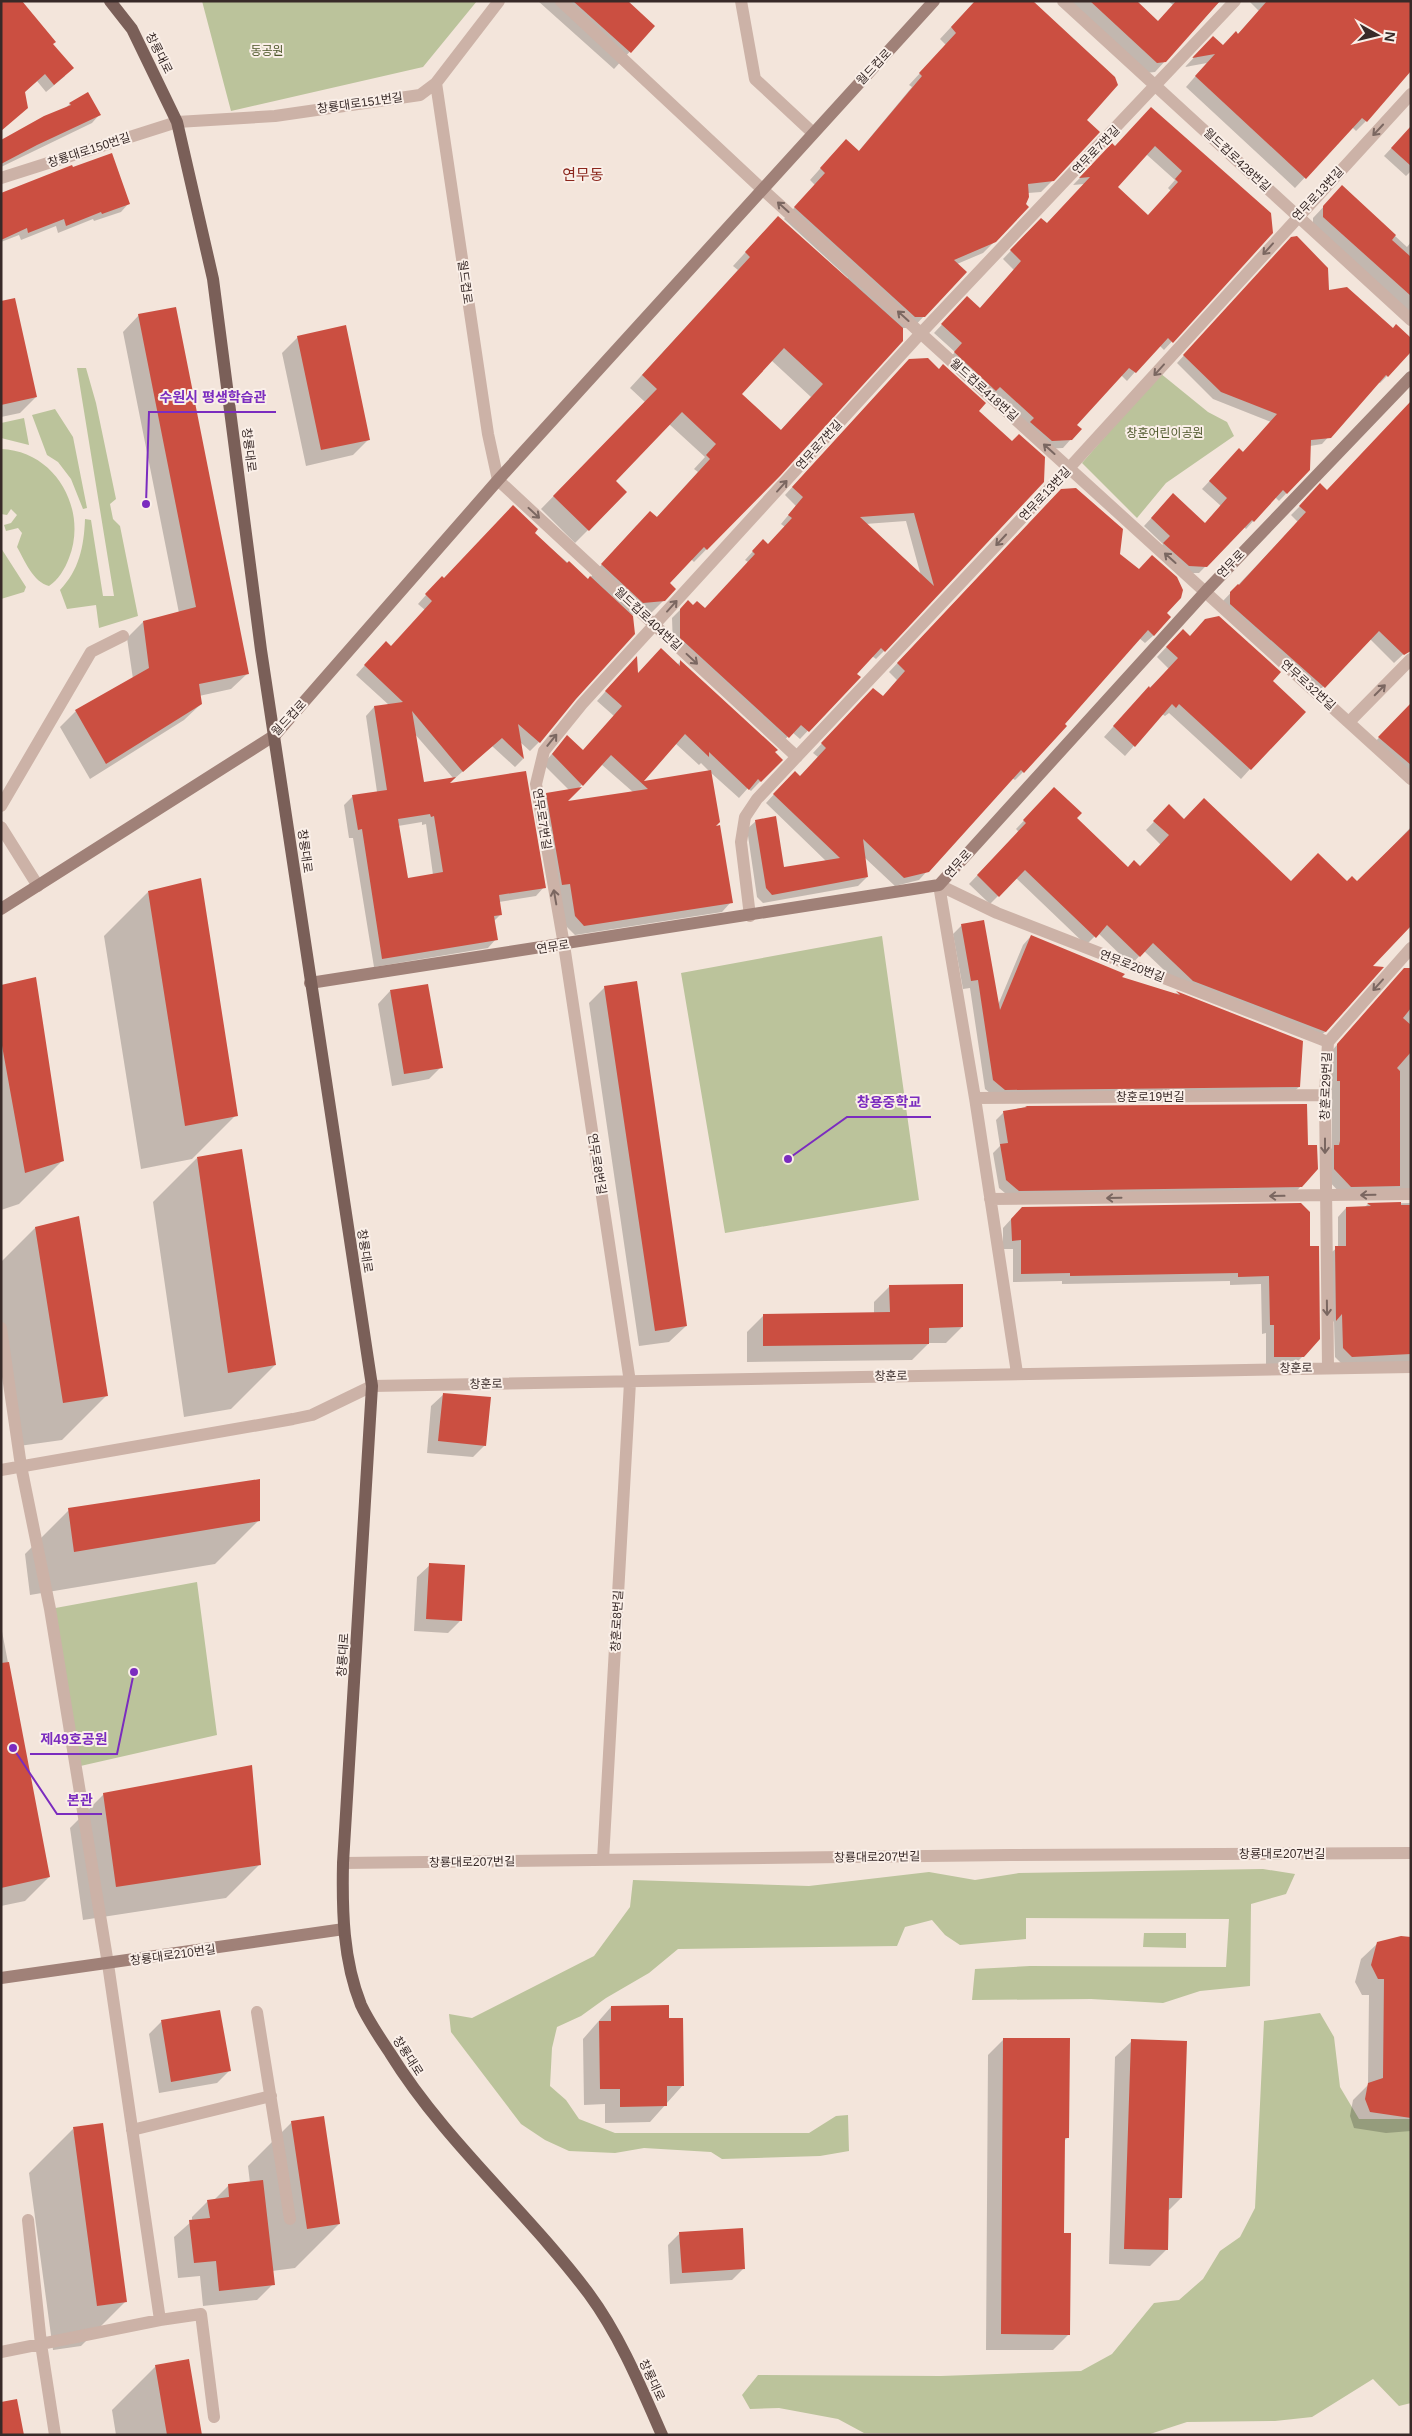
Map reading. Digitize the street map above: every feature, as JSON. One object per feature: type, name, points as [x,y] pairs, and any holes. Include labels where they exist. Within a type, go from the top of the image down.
[{"type":"main road","name":"창룡대로","points":[[110,1],[132,29],[177,122],[213,279],[260,650],[275,735],[310,983],[372,1386],[342,1864],[344,1930],[356,1986],[361,2004],[375,2030],[402,2073],[432,2114],[533,2226],[590,2296],[637,2379],[662,2435]]},
{"type":"street","name":"창룡대로151번길","points":[[177,122],[276,116],[420,95],[436,83],[499,1]]},
{"type":"street","points":[[561,1],[762,189]]},
{"type":"street","points":[[741,1],[755,79],[813,132]]},
{"type":"street","name":"월드컵로","points":[[1,909],[275,735],[498,480],[934,1]]},
{"type":"street","name":"월드컵로428번길","points":[[1063,1],[1411,320]]},
{"type":"street","name":"연무로7번길","points":[[564,945],[536,784],[544,751],[582,704],[922,333],[1157,86],[1235,1]]},
{"type":"street","name":"월드컵로","points":[[436,83],[488,434],[498,480]]},
{"type":"street","name":"연무로13번길","points":[[750,916],[741,842],[745,817],[756,799],[1070,468],[1411,94]]},
{"type":"street","name":"창룡대로150번길","points":[[1,178],[177,122]]},
{"type":"street","name":"월드컵로418번길","points":[[762,189],[1206,591]]},
{"type":"street","name":"연무로","points":[[310,983],[564,945],[939,885],[1206,591],[1411,377]]},
{"type":"street","name":"월드컵로404번길","points":[[498,480],[797,757]]},
{"type":"street","name":"연무로32번길","points":[[1206,591],[1411,778]]},
{"type":"street","points":[[1,806],[91,652],[124,636]]},
{"type":"street","points":[[1349,722],[1411,659]]},
{"type":"street","points":[[1,827],[38,886]]},
{"type":"street","points":[[939,885],[975,1098],[1017,1373]]},
{"type":"street","name":"연무로20번길","points":[[939,885],[997,913],[1328,1042]]},
{"type":"street","name":"연무로8번길","points":[[564,945],[630,1382]]},
{"type":"street","name":"창훈로29번길","points":[[1328,1367],[1325,1095],[1328,1042],[1411,948]]},
{"type":"street","name":"창훈로19번길","points":[[975,1098],[1325,1095]]},
{"type":"street","points":[[990,1200],[1411,1194]]},
{"type":"street","points":[[1,1328],[21,1466],[50,1609],[108,1964],[160,2320]]},
{"type":"street","name":"창훈로","points":[[372,1386],[1328,1367],[1411,1367]]},
{"type":"street","name":"창훈로8번길","points":[[603,1860],[630,1382]]},
{"type":"street","points":[[1,1470],[312,1415],[372,1386]]},
{"type":"street","name":"창룡대로207번길","points":[[342,1864],[1411,1853]]},
{"type":"street","name":"창룡대로210번길","points":[[1,1978],[344,1930]]},
{"type":"street","points":[[257,2012],[272,2096],[290,2219]]},
{"type":"street","points":[[132,2130],[272,2096]]},
{"type":"street","points":[[28,2220],[41,2344],[55,2435]]},
{"type":"street","points":[[1,2352],[160,2320],[201,2314],[214,2417]]},
{"type":"green space","name":"동공원","points":[[202,1],[477,1],[423,67],[231,111]]},
{"type":"green space","points":[[77,368],[86,368],[96,403],[116,499],[110,504],[113,519],[120,526],[138,616],[99,628],[96,605],[67,609],[60,590],[72,574],[79,558],[85,519],[91,520],[103,596],[114,596]]},
{"type":"green space","name":"창훈어린이공원","points":[[1160,373],[1208,412],[1227,422],[1234,436],[1166,483],[1137,518],[1082,463]]},
{"type":"green space","points":[[55,409],[73,437],[87,508],[83,509],[71,479],[58,462],[47,455],[32,415]]},
{"type":"green space","points":[[24,418],[29,445],[1,438],[1,423]]},
{"type":"green space","points":[[1,449],[20,452],[37,460],[52,472],[63,486],[70,503],[74,521],[74,540],[65,566],[49,586],[43,584],[34,576],[17,547],[22,533],[18,528],[6,531],[4,525],[11,523],[17,515],[11,509],[7,515],[1,514]]},
{"type":"green space","points":[[1,548],[26,587],[24,592],[1,599]]},
{"type":"green space","points":[[882,936],[919,1200],[725,1233],[681,973]]},
{"type":"green space","points":[[197,1582],[217,1735],[76,1767],[50,1609]]},
{"type":"green space","points":[[1263,1869],[1295,1874],[1286,1894],[1251,1904],[1250,1986],[1200,1991],[1163,2003],[1091,1999],[972,2000],[975,1969],[1030,1966],[1226,1967],[1229,1919],[1026,1918],[1026,1939],[960,1945],[945,1935],[932,1920],[905,1927],[897,1946],[678,1949],[649,1973],[606,1998],[581,2016],[557,2027],[552,2048],[550,2086],[566,2100],[579,2119],[615,2133],[809,2133],[836,2116],[848,2115],[849,2151],[820,2156],[722,2159],[711,2152],[644,2148],[615,2153],[569,2151],[545,2140],[521,2124],[451,2032],[449,2014],[472,2018],[594,1956],[630,1907],[633,1880],[809,1886],[929,1872],[975,1880],[1019,1873]]},
{"type":"green space","points":[[1144,1933],[1186,1933],[1186,1948],[1143,1947]]},
{"type":"green space","points":[[1320,2013],[1334,2037],[1340,2087],[1359,2119],[1411,2119],[1411,2403],[1399,2406],[1373,2379],[1312,2417],[1275,2421],[1187,2422],[1147,2435],[864,2433],[838,2419],[779,2408],[750,2409],[742,2395],[758,2375],[941,2376],[1081,2371],[1112,2354],[1154,2303],[1179,2300],[1203,2279],[1220,2251],[1240,2237],[1255,2208],[1264,2021]]},
{"type":"building","points":[[1,1],[22,1],[56,42],[53,44],[74,68],[54,85],[45,74],[25,92],[28,108],[1,131]]},
{"type":"building","points":[[573,1],[628,1],[655,26],[631,53]]},
{"type":"building","points":[[975,1],[1033,1],[1115,77],[1118,85],[1087,120],[1100,132],[1054,181],[1028,184],[1029,197],[1026,204],[1029,207],[996,242],[954,260],[967,272],[925,317],[915,317],[794,207],[825,173],[820,168],[846,139],[859,151],[922,76],[919,73],[956,33],[951,27]]},
{"type":"building","points":[[1090,1],[1137,1],[1158,21],[1176,1],[1220,1],[1166,62],[1157,63]]},
{"type":"building","points":[[1267,1],[1411,1],[1411,71],[1367,122],[1362,118],[1306,179],[1195,76],[1215,54],[1192,58],[1213,36],[1223,45],[1236,31],[1238,34]]},
{"type":"building","points":[[88,92],[101,115],[1,164],[1,140],[44,116],[71,105],[69,103]]},
{"type":"building","points":[[1151,107],[1271,213],[1273,233],[1173,343],[1168,338],[1136,373],[1129,368],[1077,425],[1082,429],[1072,440],[1052,441],[1030,422],[1034,418],[1000,387],[996,391],[954,352],[962,343],[941,324],[967,296],[980,308],[1021,261],[1010,250],[1041,218],[1047,223],[1090,177],[1079,178],[1112,143],[1115,146]],"holes":[[[1155,146],[1182,171],[1175,179],[1178,182],[1148,215],[1118,187]]]},
{"type":"building","points":[[1411,126],[1411,166],[1391,148]]},
{"type":"building","points":[[112,153],[130,204],[102,214],[101,212],[66,226],[64,219],[28,233],[27,228],[1,240],[1,193],[72,165],[73,167]]},
{"type":"building","points":[[1342,185],[1396,235],[1392,240],[1411,257],[1411,296],[1323,217],[1323,206]]},
{"type":"building","points":[[778,216],[903,328],[903,341],[780,476],[707,550],[704,547],[670,583],[676,589],[665,601],[643,603],[601,564],[650,511],[657,517],[710,459],[706,455],[716,444],[682,412],[616,481],[627,492],[589,531],[553,496],[657,389],[642,375],[750,257],[745,252]],"holes":[[[784,348],[823,384],[781,430],[742,394]]]},
{"type":"building","points":[[1297,236],[1328,268],[1329,290],[1347,287],[1393,328],[1396,324],[1410,337],[1410,353],[1388,377],[1386,375],[1331,438],[1311,440],[1310,470],[1287,494],[1283,490],[1254,522],[1252,520],[1207,567],[1189,566],[1163,543],[1170,536],[1151,518],[1173,493],[1205,523],[1227,498],[1209,481],[1239,448],[1243,452],[1277,414],[1221,392],[1183,355],[1291,237]]},
{"type":"building","points":[[15,298],[37,397],[1,405],[1,301]]},
{"type":"building","points":[[176,307],[249,674],[199,684],[202,704],[106,764],[75,710],[149,668],[143,621],[196,607],[138,314]]},
{"type":"building","points":[[346,325],[370,440],[321,450],[297,336]]},
{"type":"building","points":[[928,358],[939,369],[943,364],[986,403],[979,411],[1012,441],[1019,434],[1045,457],[1044,482],[885,652],[881,648],[857,674],[861,677],[809,732],[801,725],[789,738],[680,638],[680,609],[688,600],[693,605],[697,601],[705,608],[755,554],[752,551],[763,539],[768,544],[792,518],[788,515],[803,497],[792,487],[909,359]],"holes":[[[914,513],[934,586],[860,517]]]},
{"type":"building","points":[[1411,401],[1411,651],[1404,655],[1379,631],[1325,688],[1230,604],[1230,592],[1239,585],[1306,512],[1299,506],[1320,483],[1327,490]]},
{"type":"building","points":[[1076,488],[1123,529],[1120,554],[1139,569],[1152,555],[1177,577],[1183,590],[1181,598],[1167,613],[1171,617],[1154,636],[1148,630],[1065,724],[1067,726],[1024,773],[1021,770],[929,872],[904,878],[863,839],[868,877],[772,895],[766,888],[755,820],[776,816],[784,867],[840,858],[773,794],[795,771],[800,776],[826,748],[821,743],[873,688],[883,696],[905,671],[897,663],[1061,489]]},
{"type":"building","points":[[513,505],[538,529],[535,533],[567,563],[569,561],[588,579],[590,576],[633,616],[635,634],[576,699],[540,743],[518,724],[524,759],[502,738],[463,772],[412,711],[424,782],[456,777],[450,783],[526,771],[546,888],[499,895],[502,915],[494,916],[498,940],[382,959],[362,829],[358,830],[352,795],[387,790],[374,706],[403,702],[364,665],[386,641],[391,646],[432,601],[425,594],[442,576],[444,578]],"holes":[[[430,814],[431,817],[434,816],[443,872],[408,878],[398,819]]]},
{"type":"building","points":[[1219,616],[1281,672],[1273,681],[1306,712],[1251,770],[1179,704],[1176,708],[1172,704],[1135,747],[1113,726],[1149,686],[1150,688],[1178,658],[1166,647],[1183,629],[1190,636],[1205,619]]},
{"type":"building","points":[[661,648],[680,666],[680,660],[778,750],[775,752],[783,760],[761,782],[758,779],[749,790],[709,752],[709,757],[685,734],[644,781],[711,770],[720,822],[716,826],[720,825],[733,903],[584,926],[575,916],[570,884],[562,885],[546,793],[582,787],[568,801],[648,789],[611,755],[583,786],[552,754],[567,735],[583,750],[622,706],[605,691],[637,656],[638,673]]},
{"type":"building","points":[[1411,703],[1411,765],[1378,737]]},
{"type":"building","points":[[1054,787],[1082,813],[1077,818],[1128,867],[1134,860],[1140,866],[1169,835],[1153,821],[1169,804],[1184,819],[1204,798],[1291,881],[1318,853],[1347,881],[1352,876],[1357,881],[1411,828],[1411,926],[1373,966],[1384,967],[1326,1032],[1193,981],[1153,943],[1140,957],[1107,925],[1096,938],[1025,870],[999,897],[977,875],[1026,823],[1023,820]]},
{"type":"building","points":[[201,878],[238,1116],[185,1126],[148,891]]},
{"type":"building","points":[[984,920],[1000,1010],[1031,935],[1125,974],[1122,977],[1180,995],[1176,991],[1303,1041],[1300,1087],[1005,1090],[993,1080],[978,980],[971,981],[961,924]]},
{"type":"building","points":[[1404,968],[1411,968],[1411,1008],[1403,1018],[1411,1025],[1411,1052],[1397,1068],[1400,1071],[1400,1186],[1351,1187],[1334,1169],[1334,1145],[1339,1145],[1340,1141],[1340,1081],[1337,1081],[1337,1044]]},
{"type":"building","points":[[36,977],[64,1161],[25,1173],[1,1040],[1,985]]},
{"type":"building","points":[[637,981],[687,1326],[655,1331],[604,986]]},
{"type":"building","points":[[428,984],[443,1068],[404,1074],[390,990]]},
{"type":"building","points":[[1307,1104],[1308,1145],[1317,1145],[1318,1169],[1302,1187],[1019,1191],[1006,1180],[1000,1144],[1008,1143],[1003,1111],[1027,1107],[1025,1106]]},
{"type":"building","points":[[242,1149],[276,1365],[228,1373],[197,1157]]},
{"type":"building","points":[[1401,1202],[1401,1205],[1411,1205],[1411,1354],[1352,1357],[1343,1348],[1342,1314],[1336,1321],[1335,1246],[1346,1246],[1346,1207],[1371,1206],[1367,1203]]},
{"type":"building","points":[[1301,1203],[1310,1212],[1310,1246],[1319,1246],[1320,1339],[1304,1357],[1274,1357],[1274,1325],[1270,1325],[1269,1276],[1238,1277],[1238,1273],[1070,1276],[1070,1273],[1021,1274],[1021,1240],[1012,1241],[1011,1219],[1022,1207]]},
{"type":"building","points":[[79,1216],[108,1396],[63,1403],[35,1227]]},
{"type":"building","points":[[963,1284],[963,1327],[929,1328],[929,1344],[763,1346],[763,1314],[890,1312],[889,1285]]},
{"type":"building","points":[[443,1393],[491,1397],[486,1446],[438,1441]]},
{"type":"building","points":[[260,1479],[260,1521],[74,1552],[68,1508]]},
{"type":"building","points":[[429,1563],[465,1565],[462,1621],[426,1619]]},
{"type":"building","points":[[9,1662],[50,1877],[1,1888],[1,1663]]},
{"type":"building","points":[[252,1765],[261,1865],[116,1887],[103,1793]]},
{"type":"building","points":[[1401,1936],[1411,1937],[1411,2118],[1370,2112],[1365,2099],[1368,2083],[1383,2078],[1384,1979],[1378,1979],[1371,1965],[1377,1942]]},
{"type":"building","points":[[669,2005],[669,2018],[683,2018],[684,2086],[667,2086],[667,2106],[620,2107],[620,2089],[600,2089],[599,2021],[611,2021],[611,2006]]},
{"type":"building","points":[[220,2010],[231,2071],[171,2082],[161,2020]]},
{"type":"building","points":[[1003,2038],[1070,2038],[1069,2138],[1065,2138],[1064,2233],[1071,2233],[1070,2335],[1001,2334]]},
{"type":"building","points":[[1131,2039],[1187,2041],[1182,2198],[1169,2198],[1168,2250],[1124,2249]]},
{"type":"building","points":[[324,2116],[340,2224],[307,2229],[291,2121]]},
{"type":"building","points":[[103,2123],[127,2302],[97,2306],[73,2127]]},
{"type":"building","points":[[263,2180],[275,2285],[219,2291],[216,2261],[194,2263],[189,2220],[210,2218],[207,2200],[229,2197],[228,2184]]},
{"type":"building","points":[[743,2228],[745,2269],[682,2273],[679,2232]]},
{"type":"building","points":[[189,2359],[202,2435],[167,2435],[155,2365]]},
{"type":"building","points":[[17,2399],[24,2435],[1,2435],[1,2402]]},
{"type":"place","name":"수원시 평생학습관","points":[[146,504]]},
{"type":"place","name":"창용중학교","points":[[788,1159]]},
{"type":"place","name":"제49호공원","points":[[134,1672]]},
{"type":"place","name":"본관","points":[[13,1748]]},
{"type":"district","name":"연무동","points":[[583,175]]}]
